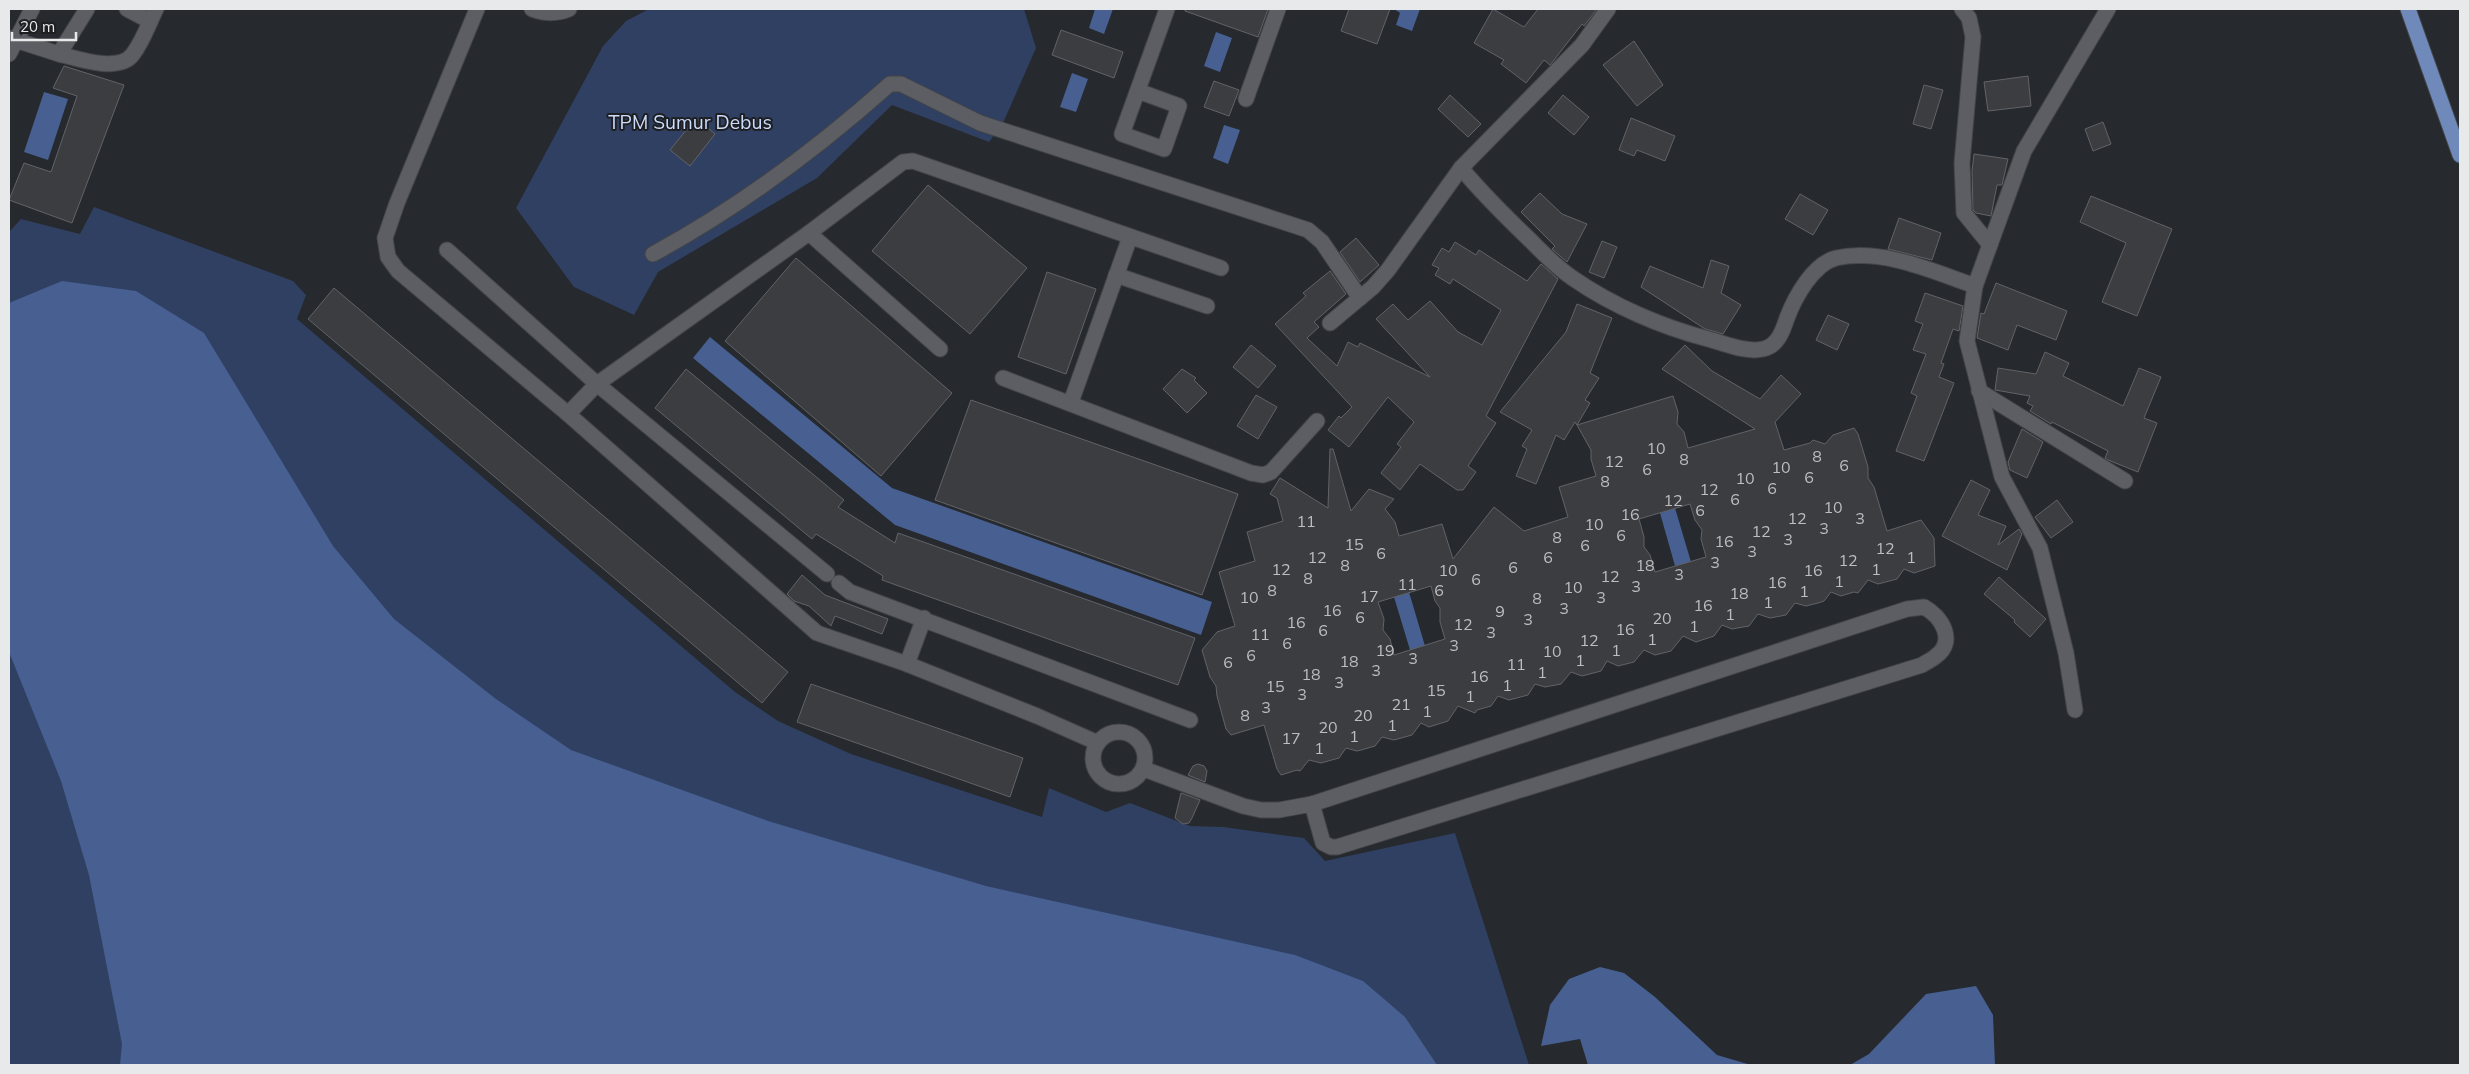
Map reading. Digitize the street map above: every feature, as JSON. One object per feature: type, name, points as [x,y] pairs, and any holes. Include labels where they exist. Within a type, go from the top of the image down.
[{"type":"main road","points":[[2408,9],[2460,155]]},
{"type":"street","points":[[32,9],[10,45],[97,63],[121,63],[133,55],[153,15],[127,9]]},
{"type":"street","points":[[59,54],[87,9]]},
{"type":"street","points":[[477,9],[397,203],[385,238],[388,257],[398,271],[568,414],[817,633],[906,664],[1037,716],[1098,743]]},
{"type":"street","points":[[532,9],[539,12],[558,13],[570,9]]},
{"type":"street","points":[[1138,91],[1167,9]]},
{"type":"street","points":[[1246,98],[1278,9]]},
{"type":"street","points":[[1330,323],[1360,298],[1388,270],[1461,168],[1582,45],[1608,9]]},
{"type":"street","points":[[1962,9],[1969,18],[1972,37],[1962,163],[1964,213],[1990,245]]},
{"type":"street","points":[[2075,710],[2066,653],[2040,548],[2002,477],[1967,341],[1975,286],[2024,150],[2108,9]]},
{"type":"street","points":[[653,254],[708,224],[802,158],[890,84],[901,84],[980,123],[1308,230],[1322,242],[1360,298]]},
{"type":"street","points":[[568,414],[597,384],[809,233],[903,162],[913,161],[1222,268]]},
{"type":"street","points":[[1461,168],[1508,219],[1551,261],[1574,279],[1648,320],[1681,332],[1748,349],[1764,349],[1775,343],[1782,333],[1800,291],[1816,270],[1835,258],[1867,256],[1896,260],[1975,286]]},
{"type":"street","points":[[809,233],[940,348]]},
{"type":"street","points":[[1071,402],[1130,237]]},
{"type":"street","points":[[447,250],[597,384],[850,592],[924,618],[1190,720]]},
{"type":"street","points":[[1116,275],[1207,306]]},
{"type":"street","points":[[1004,378],[1071,402],[1251,473],[1263,475],[1271,472],[1317,421]]},
{"type":"street","points":[[1979,391],[2125,481]]},
{"type":"street","points":[[1144,769],[1242,806],[1260,810],[1279,810],[1312,804],[1906,609],[1924,607],[1936,614],[1945,628],[1945,644],[1938,656],[1922,665],[1337,847],[1331,847],[1323,842],[1312,804]]},
{"type":"street","points":[[906,664],[924,618]]},
{"type":"street","points":[[1120,732],[1132,735],[1142,744],[1146,756],[1144,769],[1132,782],[1114,784],[1099,776],[1093,760],[1098,743],[1108,734],[1120,732]]},
{"type":"green space","name":"TPM Sumur Debus","points":[[649,9],[1024,9],[1036,48],[1003,123],[989,142],[892,105],[817,178],[658,272],[634,315],[574,287],[516,208],[603,46],[626,21]]},
{"type":"green space","points":[[94,207],[293,281],[306,295],[297,319],[735,692],[778,721],[851,754],[1042,817],[1049,788],[1106,812],[1130,803],[1190,826],[1223,827],[1304,838],[1325,861],[1455,833],[1529,1065],[9,1065],[9,232],[21,219],[80,234]]},
{"type":"shaded area","points":[[1095,9],[1113,9],[1104,34],[1089,28]]},
{"type":"shaded area","points":[[1394,9],[1420,9],[1412,31],[1396,25],[1400,13]]},
{"type":"shaded area","points":[[1216,32],[1232,38],[1220,72],[1204,66]]},
{"type":"shaded area","points":[[1072,73],[1088,79],[1076,112],[1060,107]]},
{"type":"shaded area","points":[[44,92],[68,99],[48,160],[24,152]]},
{"type":"shaded area","points":[[1224,125],[1240,130],[1228,164],[1213,158]]},
{"type":"shaded area","points":[[62,281],[136,291],[204,333],[333,546],[394,619],[496,699],[571,750],[768,821],[986,886],[1295,955],[1363,981],[1405,1017],[1437,1065],[120,1065],[122,1044],[89,875],[61,781],[9,652],[9,303]]},
{"type":"shaded area","points":[[710,337],[892,488],[1212,602],[1201,635],[895,525],[693,358]]},
{"type":"shaded area","points":[[1675,508],[1691,562],[1675,566],[1660,513]]},
{"type":"shaded area","points":[[1409,592],[1425,646],[1410,650],[1394,597]]},
{"type":"shaded area","points":[[1600,967],[1624,973],[1655,997],[1717,1055],[1751,1065],[1588,1065],[1580,1039],[1541,1046],[1550,1005],[1569,979]]},
{"type":"shaded area","points":[[1976,986],[1993,1015],[1995,1065],[1850,1065],[1869,1054],[1926,994]]},
{"type":"building","points":[[1185,9],[1268,9],[1258,37],[1185,11]]},
{"type":"building","points":[[1349,9],[1390,9],[1377,44],[1341,31]]},
{"type":"building","points":[[1493,9],[1524,27],[1538,9],[1597,9],[1584,26],[1582,24],[1550,65],[1544,60],[1526,83],[1501,64],[1504,60],[1474,43]]},
{"type":"building","points":[[1061,30],[1123,52],[1114,78],[1052,55]]},
{"type":"building","points":[[1634,41],[1663,85],[1637,106],[1603,65]]},
{"type":"building","points":[[64,66],[124,85],[72,223],[9,200],[24,163],[51,172],[77,96],[53,88]]},
{"type":"building","points":[[2028,76],[2031,106],[1988,111],[1984,82]]},
{"type":"building","points":[[1214,81],[1239,90],[1229,116],[1204,107]]},
{"type":"building","points":[[1924,85],[1943,90],[1931,129],[1913,124]]},
{"type":"building","points":[[1450,95],[1481,124],[1468,137],[1438,109]]},
{"type":"building","points":[[1563,95],[1589,117],[1574,135],[1548,113]]},
{"type":"building","points":[[696,118],[715,134],[690,166],[670,150]]},
{"type":"building","points":[[1631,118],[1675,136],[1665,161],[1637,150],[1634,156],[1619,150]]},
{"type":"building","points":[[2103,122],[2111,144],[2093,151],[2085,129]]},
{"type":"building","points":[[1974,154],[2008,159],[2002,185],[1997,185],[1991,216],[1976,213],[1973,210],[1972,171]]},
{"type":"building","points":[[928,185],[1027,268],[970,334],[872,251]]},
{"type":"building","points":[[1540,193],[1562,214],[1587,224],[1567,262],[1552,249],[1555,246],[1521,212]]},
{"type":"building","points":[[1800,194],[1828,210],[1813,235],[1785,219]]},
{"type":"building","points":[[2091,196],[2172,229],[2137,316],[2102,302],[2126,243],[2080,222]]},
{"type":"building","points":[[1899,218],[1941,233],[1932,260],[1888,249]]},
{"type":"building","points":[[1356,238],[1379,265],[1360,282],[1340,252]]},
{"type":"building","points":[[1602,241],[1617,247],[1604,278],[1589,272]]},
{"type":"building","points":[[1455,242],[1476,255],[1479,250],[1527,281],[1541,264],[1558,279],[1486,416],[1496,423],[1468,466],[1476,472],[1463,490],[1457,490],[1420,464],[1400,490],[1381,473],[1401,447],[1397,444],[1414,422],[1388,397],[1349,447],[1328,430],[1339,416],[1341,418],[1352,407],[1275,324],[1306,296],[1303,293],[1330,271],[1346,294],[1314,322],[1319,327],[1307,338],[1337,366],[1348,342],[1358,347],[1360,343],[1430,377],[1376,319],[1393,304],[1408,320],[1430,301],[1458,332],[1482,345],[1501,310],[1453,279],[1450,284],[1435,275],[1439,268],[1432,265],[1442,248],[1449,252]]},
{"type":"building","points":[[796,258],[952,393],[881,476],[725,341]]},
{"type":"building","points":[[1711,260],[1729,266],[1721,293],[1741,305],[1723,334],[1705,329],[1641,287],[1650,266],[1703,288]]},
{"type":"building","points":[[1047,272],[1096,289],[1066,374],[1018,357]]},
{"type":"building","points":[[1996,283],[2067,311],[2056,340],[2017,325],[2008,350],[1977,338],[1981,313],[1984,314]]},
{"type":"building","points":[[334,288],[788,672],[762,703],[308,319]]},
{"type":"building","points":[[1925,293],[1963,306],[1959,331],[1953,329],[1941,363],[1944,364],[1939,377],[1954,383],[1924,461],[1896,451],[1917,396],[1911,393],[1926,354],[1913,350],[1923,324],[1915,321]]},
{"type":"building","points":[[1577,304],[1612,318],[1590,373],[1599,378],[1585,400],[1590,403],[1577,425],[1575,422],[1564,440],[1556,435],[1536,484],[1516,476],[1527,449],[1522,446],[1532,430],[1500,412],[1566,332]]},
{"type":"building","points":[[1828,315],[1849,324],[1837,350],[1816,340]]},
{"type":"building","points":[[1251,345],[1276,366],[1258,388],[1233,367]]},
{"type":"building","points":[[1685,345],[1712,371],[1760,399],[1781,375],[1801,394],[1775,422],[1784,450],[1810,443],[1813,440],[1825,444],[1833,435],[1854,428],[1858,434],[1868,467],[1868,478],[1874,487],[1887,531],[1921,520],[1934,538],[1935,566],[1914,573],[1904,569],[1897,579],[1878,584],[1868,580],[1858,593],[1854,592],[1841,596],[1831,592],[1824,601],[1818,603],[1806,606],[1795,603],[1786,615],[1770,618],[1758,614],[1749,626],[1732,629],[1722,625],[1714,636],[1696,642],[1683,636],[1671,651],[1655,655],[1644,650],[1634,662],[1618,666],[1607,661],[1601,671],[1582,676],[1571,672],[1561,684],[1545,687],[1535,684],[1528,695],[1509,700],[1498,696],[1491,706],[1477,710],[1475,713],[1458,706],[1448,721],[1429,727],[1421,723],[1412,735],[1394,740],[1382,737],[1375,746],[1361,750],[1357,751],[1346,748],[1339,758],[1321,763],[1309,760],[1300,771],[1297,770],[1281,775],[1277,769],[1264,725],[1231,735],[1226,729],[1216,686],[1210,677],[1202,650],[1217,632],[1235,626],[1219,572],[1255,561],[1247,532],[1283,521],[1277,498],[1270,494],[1280,478],[1328,508],[1330,449],[1333,449],[1351,511],[1369,489],[1394,499],[1385,509],[1395,522],[1399,536],[1442,524],[1453,559],[1494,507],[1524,531],[1568,517],[1559,487],[1596,476],[1591,459],[1591,450],[1577,425],[1673,396],[1678,412],[1677,424],[1684,432],[1688,448],[1755,429],[1662,369]],"holes":[[[1690,504],[1695,520],[1702,530],[1701,539],[1706,557],[1655,572],[1650,555],[1644,547],[1644,537],[1639,519]],[[1431,586],[1435,601],[1440,608],[1440,622],[1445,639],[1394,655],[1390,639],[1383,630],[1384,619],[1378,602]]]},
{"type":"building","points":[[2045,352],[2069,363],[2063,376],[2123,406],[2139,368],[2161,377],[2144,418],[2157,423],[2138,472],[2108,460],[2105,458],[2108,451],[2052,422],[2051,424],[2030,411],[2033,406],[2027,403],[2030,396],[1995,390],[1998,368],[2036,374]]},
{"type":"building","points":[[686,369],[844,500],[838,507],[895,543],[898,533],[1195,638],[1178,685],[882,580],[883,576],[816,534],[812,539],[655,408]]},
{"type":"building","points":[[1182,369],[1196,378],[1194,380],[1207,393],[1187,413],[1163,389]]},
{"type":"building","points":[[1256,395],[1277,407],[1258,439],[1237,426]]},
{"type":"building","points":[[971,400],[1238,494],[1202,595],[935,500]]},
{"type":"building","points":[[2022,429],[2043,442],[2027,478],[2010,470],[2008,462]]},
{"type":"building","points":[[1971,480],[1990,490],[1978,515],[2006,526],[1998,545],[2019,529],[2022,534],[2007,570],[1942,536]]},
{"type":"building","points":[[2057,500],[2073,522],[2051,538],[2035,517]]},
{"type":"building","points":[[802,575],[825,595],[888,619],[882,634],[835,616],[831,626],[809,606],[794,601],[787,594]]},
{"type":"building","points":[[1999,577],[2046,619],[2030,637],[2014,622],[2015,620],[1984,594]]},
{"type":"building","points":[[811,684],[1023,758],[1010,797],[797,722]]},
{"type":"building","points":[[1198,764],[1204,766],[1207,771],[1205,782],[1188,775],[1193,766]]},
{"type":"building","points":[[1181,793],[1200,800],[1189,823],[1183,824],[1175,818]]}]
